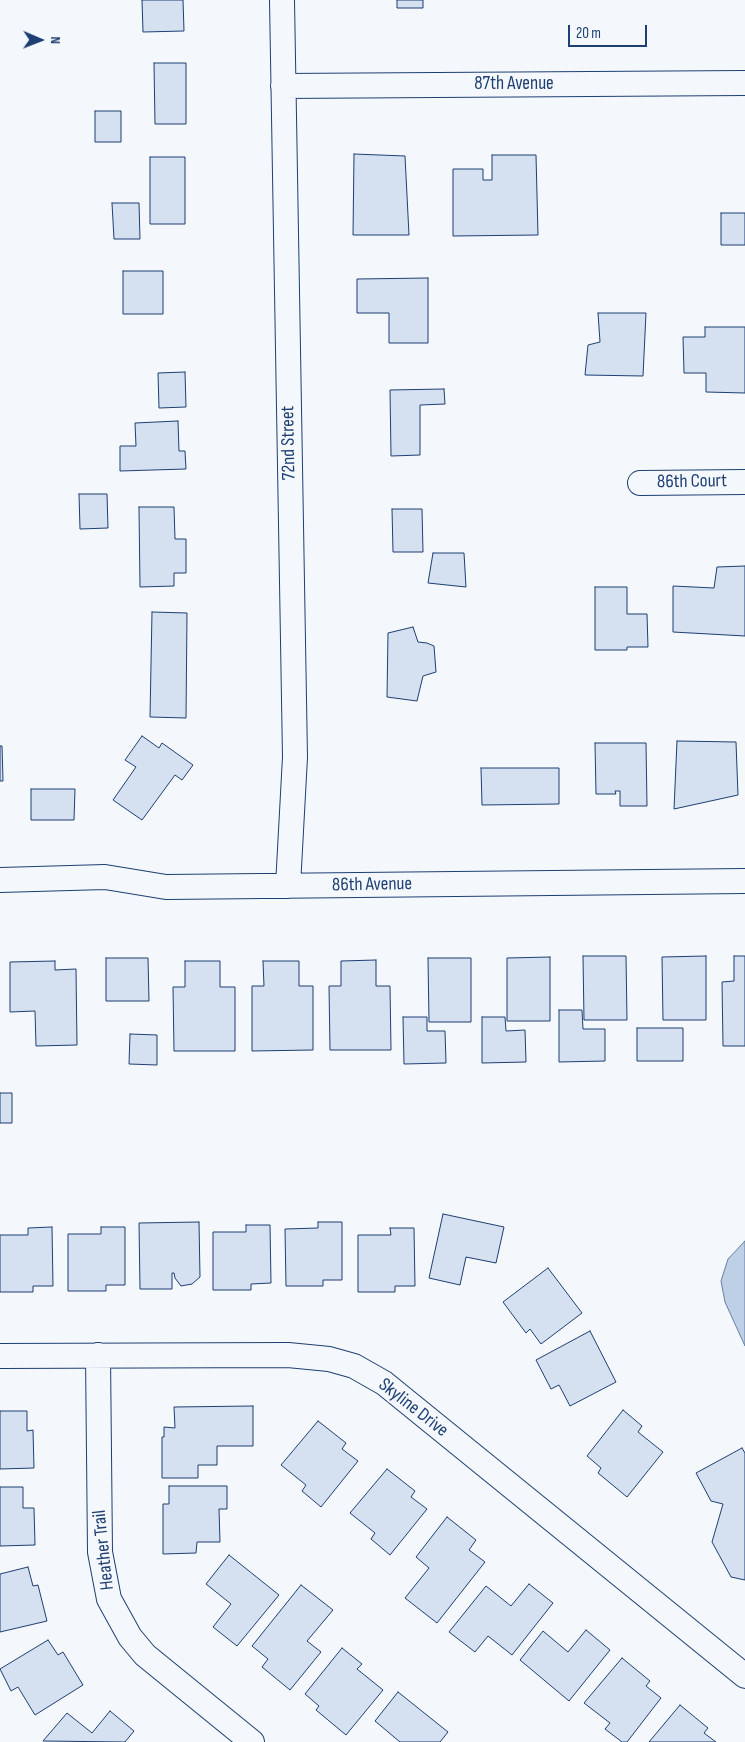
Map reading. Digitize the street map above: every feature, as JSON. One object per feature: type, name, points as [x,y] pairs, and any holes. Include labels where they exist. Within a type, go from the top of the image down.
[{"type":"street","name":"72nd Street","points":[[282,0],[295,757],[288,886]]},
{"type":"street","name":"87th Avenue","points":[[283,86],[745,83]]},
{"type":"street","name":"86th Court","points":[[640,483],[745,482]]},
{"type":"street","name":"86th Avenue","points":[[0,880],[105,877],[166,887],[745,881]]},
{"type":"street","name":"Heather Trail","points":[[98,1355],[100,1552],[109,1600],[130,1637],[145,1655],[252,1742]]},
{"type":"street","name":"Skyline Drive","points":[[0,1356],[309,1356],[354,1366],[384,1382],[745,1676]]},
{"type":"water","points":[[745,1241],[745,1346],[725,1302],[721,1281],[728,1259]]},
{"type":"building","points":[[142,0],[183,0],[184,31],[143,32]]},
{"type":"building","points":[[397,0],[423,0],[423,8],[397,8]]},
{"type":"building","points":[[154,63],[186,63],[186,124],[155,124]]},
{"type":"building","points":[[95,111],[121,111],[121,142],[95,142]]},
{"type":"building","points":[[354,154],[405,156],[409,235],[353,235]]},
{"type":"building","points":[[492,155],[536,155],[538,235],[453,236],[453,169],[483,169],[483,180],[492,180]]},
{"type":"building","points":[[150,157],[185,157],[185,224],[150,224]]},
{"type":"building","points":[[112,203],[139,203],[140,239],[114,239]]},
{"type":"building","points":[[721,213],[745,213],[745,245],[721,245]]},
{"type":"building","points":[[123,271],[163,271],[163,314],[123,314]]},
{"type":"building","points":[[428,278],[428,343],[389,343],[389,313],[357,313],[357,279]]},
{"type":"building","points":[[598,313],[646,313],[643,376],[585,375],[588,345],[600,342]]},
{"type":"building","points":[[705,327],[745,327],[745,393],[706,392],[706,373],[684,373],[683,337],[705,337]]},
{"type":"building","points":[[185,372],[186,407],[159,408],[158,373]]},
{"type":"building","points":[[444,389],[445,404],[420,405],[420,455],[391,456],[390,390]]},
{"type":"building","points":[[178,421],[179,451],[185,451],[186,469],[120,471],[120,446],[136,446],[135,423]]},
{"type":"building","points":[[79,494],[107,494],[108,528],[80,529]]},
{"type":"building","points":[[139,507],[174,507],[175,539],[186,539],[186,573],[174,573],[174,586],[140,587]]},
{"type":"building","points":[[392,509],[422,509],[423,552],[393,552]]},
{"type":"building","points":[[433,553],[464,553],[466,587],[428,583]]},
{"type":"building","points":[[745,566],[745,636],[673,632],[673,586],[714,588],[717,567]]},
{"type":"building","points":[[595,587],[627,587],[627,614],[647,614],[648,647],[627,647],[627,650],[595,650]]},
{"type":"building","points":[[152,612],[187,613],[186,718],[150,717]]},
{"type":"building","points":[[413,627],[418,642],[434,646],[436,672],[423,676],[417,701],[387,697],[388,633]]},
{"type":"building","points":[[142,736],[159,748],[162,743],[193,765],[182,780],[175,775],[142,820],[113,800],[136,767],[125,760]]},
{"type":"building","points":[[677,741],[736,742],[738,795],[674,809]]},
{"type":"building","points":[[595,743],[646,743],[647,806],[620,806],[620,791],[615,791],[616,794],[596,794]]},
{"type":"building","points":[[0,746],[2,746],[3,781],[0,781]]},
{"type":"building","points":[[481,768],[559,768],[559,804],[482,805]]},
{"type":"building","points":[[31,789],[75,789],[74,820],[31,820]]},
{"type":"building","points":[[583,956],[626,956],[627,1020],[584,1020]]},
{"type":"building","points":[[706,956],[706,1020],[663,1020],[662,957]]},
{"type":"building","points":[[734,956],[745,956],[745,1046],[723,1046],[722,982],[734,981]]},
{"type":"building","points":[[550,957],[550,1021],[507,1021],[507,958]]},
{"type":"building","points":[[106,958],[148,958],[149,1001],[106,1001]]},
{"type":"building","points":[[428,958],[471,958],[471,1022],[429,1022]]},
{"type":"building","points":[[376,960],[376,986],[390,986],[391,1050],[330,1050],[329,986],[341,986],[341,961]]},
{"type":"building","points":[[55,961],[55,970],[76,969],[77,1045],[36,1046],[35,1011],[10,1012],[10,962]]},
{"type":"building","points":[[185,961],[220,961],[220,987],[235,987],[235,1051],[174,1051],[173,987],[185,987]]},
{"type":"building","points":[[263,961],[299,961],[299,986],[313,986],[313,1050],[252,1051],[252,986],[264,986]]},
{"type":"building","points":[[559,1010],[582,1010],[583,1029],[605,1029],[605,1061],[559,1062]]},
{"type":"building","points":[[403,1017],[427,1017],[427,1031],[445,1031],[446,1063],[404,1064]]},
{"type":"building","points":[[482,1017],[505,1017],[506,1031],[525,1030],[526,1062],[482,1063]]},
{"type":"building","points":[[637,1028],[683,1028],[683,1061],[637,1061]]},
{"type":"building","points":[[130,1034],[157,1035],[157,1065],[129,1064]]},
{"type":"building","points":[[0,1093],[12,1093],[12,1123],[0,1123]]},
{"type":"building","points":[[443,1214],[504,1227],[496,1263],[466,1257],[460,1285],[429,1278]]},
{"type":"building","points":[[199,1222],[200,1277],[192,1284],[181,1286],[174,1273],[172,1273],[172,1289],[140,1289],[139,1223]]},
{"type":"building","points":[[318,1222],[342,1222],[342,1280],[323,1280],[323,1286],[286,1286],[285,1229],[318,1228]]},
{"type":"building","points":[[246,1225],[270,1225],[271,1283],[251,1284],[251,1290],[213,1290],[213,1232],[246,1232]]},
{"type":"building","points":[[52,1227],[53,1286],[33,1286],[33,1292],[0,1292],[0,1235],[28,1235],[28,1228]]},
{"type":"building","points":[[101,1227],[125,1227],[125,1285],[106,1285],[106,1291],[68,1291],[68,1234],[101,1234]]},
{"type":"building","points":[[390,1228],[414,1228],[415,1286],[395,1286],[395,1292],[358,1292],[358,1235],[391,1235]]},
{"type":"building","points":[[548,1268],[582,1313],[541,1344],[530,1329],[526,1333],[503,1302]]},
{"type":"building","points":[[590,1331],[616,1382],[570,1406],[559,1385],[551,1389],[536,1360]]},
{"type":"building","points":[[253,1406],[253,1446],[217,1446],[217,1465],[198,1465],[198,1478],[162,1478],[162,1437],[164,1437],[164,1427],[175,1428],[174,1407]]},
{"type":"building","points":[[623,1410],[642,1426],[638,1432],[663,1452],[627,1497],[598,1473],[601,1468],[587,1456]]},
{"type":"building","points":[[0,1411],[27,1411],[27,1431],[33,1430],[34,1468],[0,1469]]},
{"type":"building","points":[[318,1421],[346,1443],[342,1449],[358,1461],[321,1507],[302,1491],[306,1485],[281,1465]]},
{"type":"building","points":[[742,1448],[745,1453],[745,1580],[731,1577],[712,1542],[723,1504],[711,1501],[696,1473]]},
{"type":"building","points":[[387,1469],[415,1491],[411,1497],[427,1509],[390,1555],[371,1539],[375,1533],[350,1513]]},
{"type":"building","points":[[169,1486],[227,1486],[227,1509],[219,1509],[220,1542],[197,1542],[196,1553],[163,1554],[163,1504],[169,1504]]},
{"type":"building","points":[[0,1487],[23,1487],[23,1508],[34,1508],[35,1545],[0,1546]]},
{"type":"building","points":[[447,1517],[476,1540],[469,1550],[485,1562],[437,1623],[405,1598],[429,1568],[416,1557]]},
{"type":"building","points":[[229,1555],[279,1595],[237,1646],[213,1627],[231,1604],[206,1584]]},
{"type":"building","points":[[28,1567],[33,1586],[38,1585],[47,1621],[0,1632],[0,1574]]},
{"type":"building","points":[[529,1584],[553,1603],[512,1655],[488,1636],[475,1652],[449,1632],[486,1586],[511,1606]]},
{"type":"building","points":[[301,1585],[333,1610],[307,1641],[321,1652],[290,1690],[262,1667],[268,1659],[252,1646]]},
{"type":"building","points":[[586,1630],[610,1650],[569,1701],[520,1660],[543,1631],[568,1652]]},
{"type":"building","points":[[48,1640],[58,1655],[63,1652],[83,1685],[35,1715],[18,1687],[11,1691],[0,1669]]},
{"type":"building","points":[[342,1648],[362,1664],[357,1669],[383,1690],[346,1735],[316,1710],[319,1706],[305,1694]]},
{"type":"building","points":[[622,1658],[650,1681],[646,1686],[661,1698],[627,1742],[622,1742],[605,1729],[610,1723],[584,1703]]},
{"type":"building","points":[[398,1692],[448,1732],[440,1742],[400,1742],[375,1721]]},
{"type":"building","points":[[680,1705],[708,1728],[704,1733],[716,1742],[649,1742]]},
{"type":"building","points":[[110,1711],[134,1731],[125,1742],[43,1741],[67,1713],[92,1733]]}]
